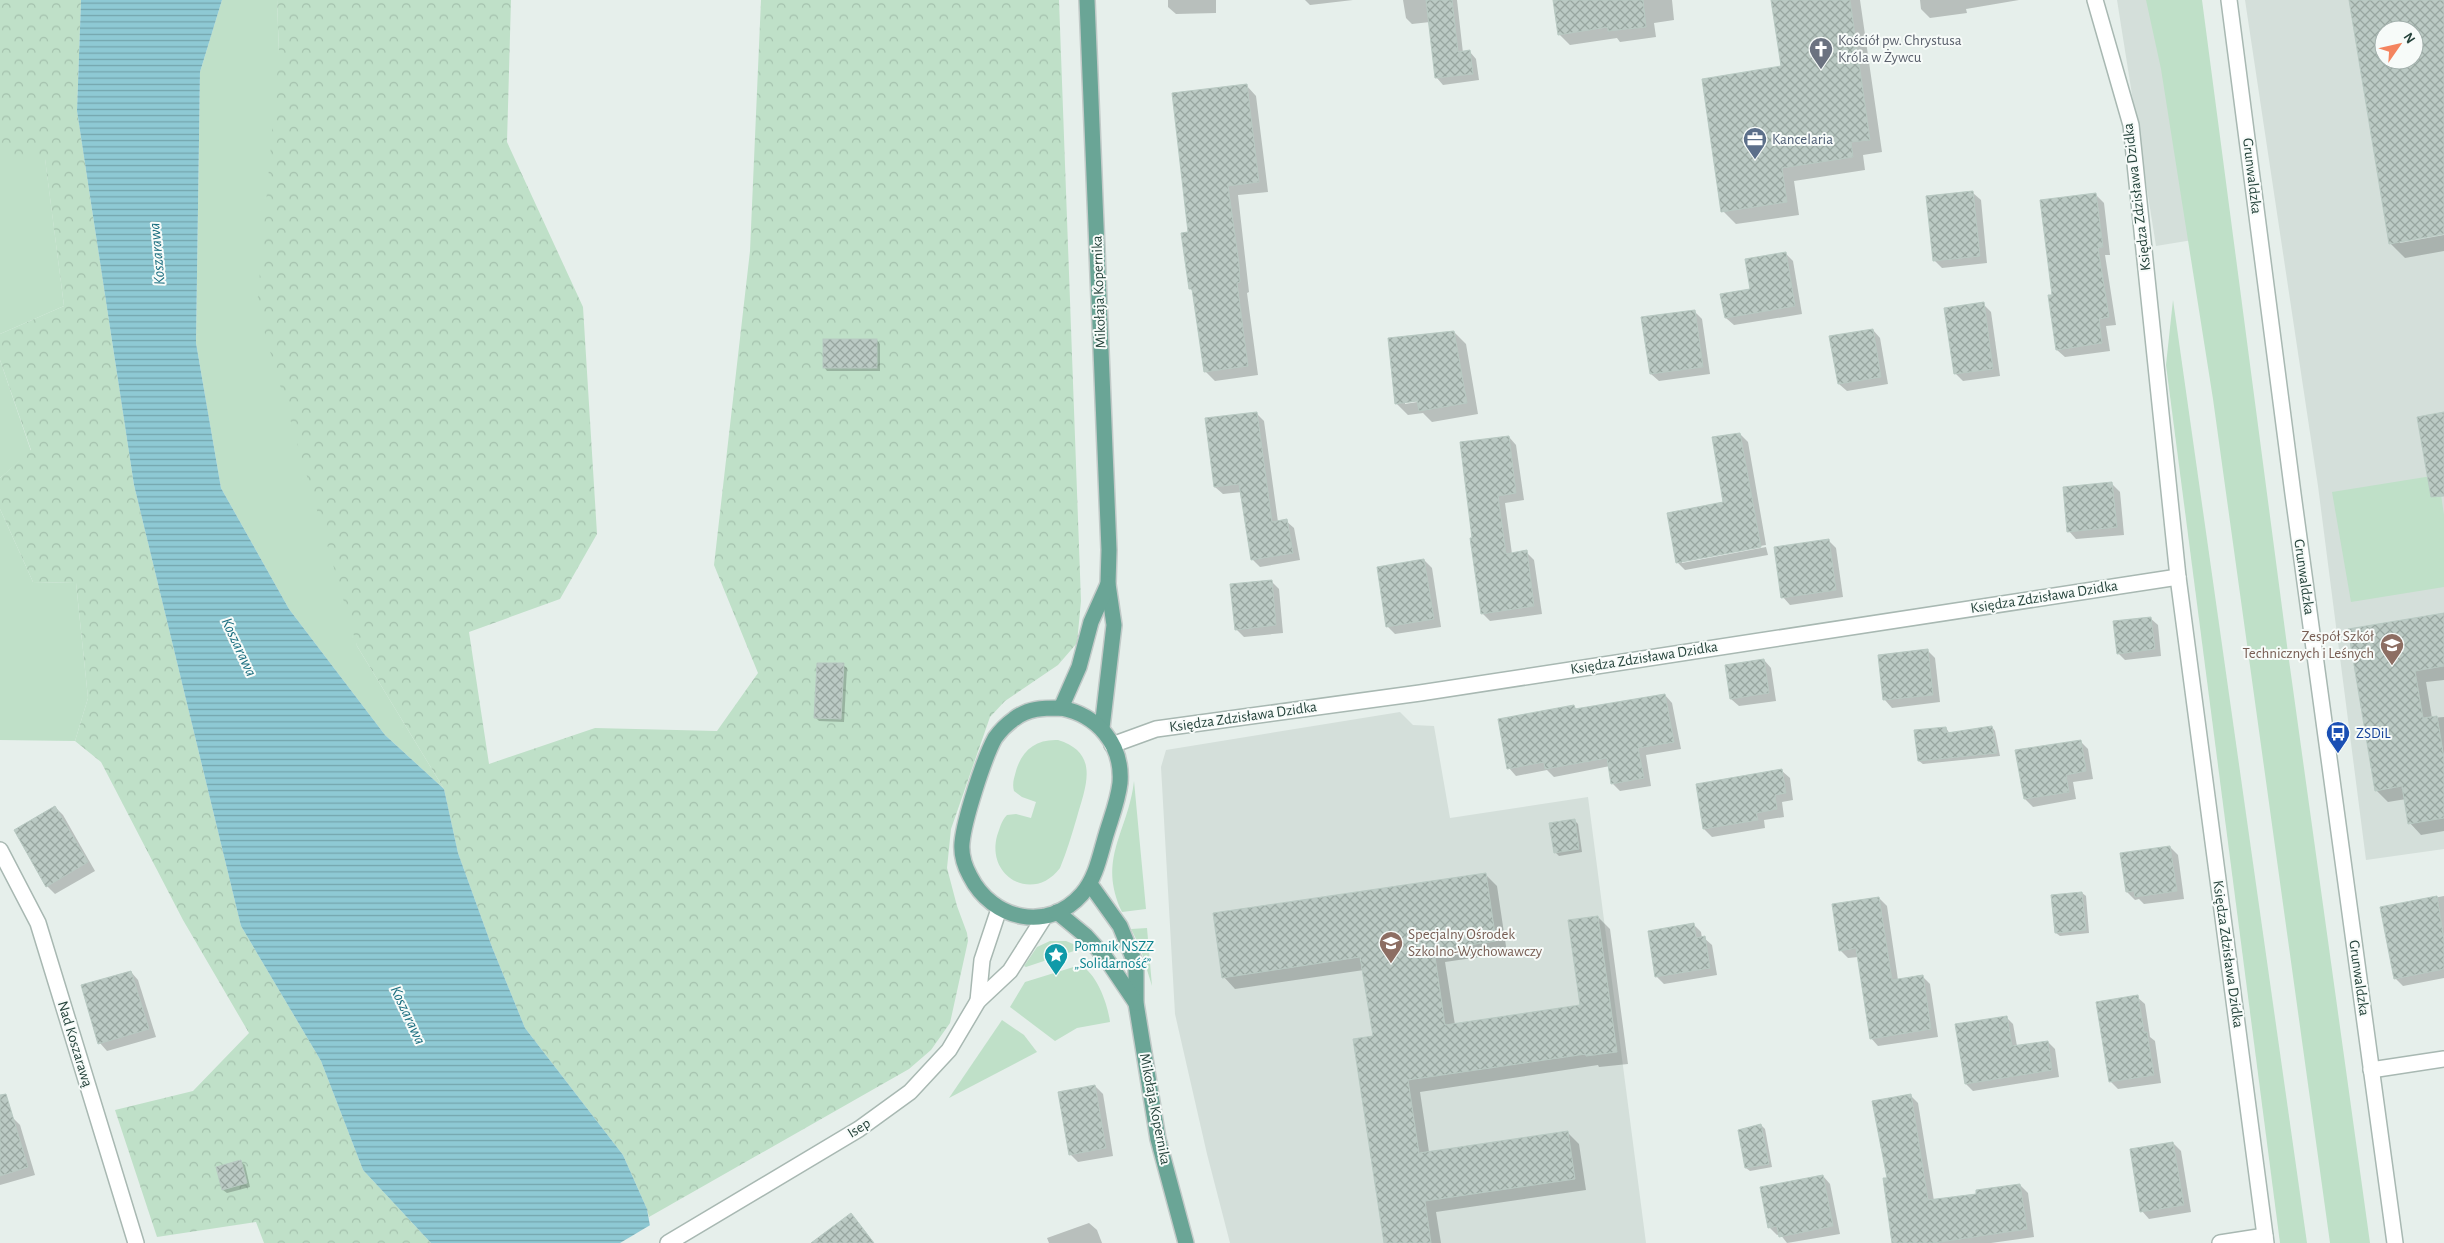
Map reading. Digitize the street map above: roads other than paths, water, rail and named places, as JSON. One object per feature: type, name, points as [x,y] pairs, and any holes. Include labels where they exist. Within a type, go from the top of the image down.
[{"type":"main road","name":"Mikołaja Kopernika","points":[[1087,0],[1108,584],[1114,625],[1102,728]]},
{"type":"main road","name":"Mikołaja Kopernika","points":[[1061,708],[1079,667],[1091,622],[1108,584]]},
{"type":"main road","points":[[1036,708],[1061,708],[1080,713],[1102,728],[1112,744],[1118,758],[1120,784],[1090,884],[1077,899],[1051,914],[1018,916],[998,909],[974,885],[963,857],[964,830],[989,750],[996,736],[1005,726],[1025,712],[1036,708]]},
{"type":"main road","name":"Mikołaja Kopernika","points":[[1090,884],[1110,911],[1129,946],[1136,965],[1136,1004],[1158,1139],[1186,1243]]},
{"type":"main road","name":"Mikołaja Kopernika","points":[[1051,914],[1097,947],[1136,1004]]},
{"type":"street","name":"Księdza Zdzisława Dzidka","points":[[2095,0],[2131,125],[2178,577],[2265,1240]]},
{"type":"street","name":"Grunwaldzka","points":[[2229,0],[2293,494],[2395,1243]]},
{"type":"street","name":"Księdza Zdzisława Dzidka","points":[[1112,744],[1156,729],[1420,693],[2178,577]]},
{"type":"street","name":"Nad Koszarawą","points":[[0,850],[38,923],[136,1243]]},
{"type":"street","name":"Isep","points":[[978,1000],[982,960],[998,909]]},
{"type":"street","name":"Isep","points":[[668,1243],[859,1129],[898,1102],[926,1077],[949,1050],[978,1000],[1010,971],[1051,914]]},
{"type":"street","points":[[2371,1070],[2444,1059]]},
{"type":"street","points":[[2220,1243],[2265,1240]]},
{"type":"water","name":"Koszarawa","points":[[81,0],[222,0],[200,72],[196,343],[221,488],[289,609],[385,735],[444,789],[458,853],[492,947],[525,1028],[623,1155],[647,1209],[653,1243],[431,1243],[363,1170],[321,1061],[241,926],[134,485],[77,111]]},
{"type":"place","name":"Kościół pw. Chrystusa Króla w Żywcu","points":[[1821,70]]},
{"type":"place","name":"Kancelaria","points":[[1755,160]]},
{"type":"place","name":"Zespół Szkół Technicznych i Leśnych","points":[[2392,666]]},
{"type":"place","name":"ZSDiL","points":[[2338,754]]},
{"type":"place","name":"Specjalny Ośrodek Szkolno-Wychowawczy","points":[[1391,964]]},
{"type":"place","name":"Pomnik NSZZ „Solidarność”","points":[[1056,976]]}]
